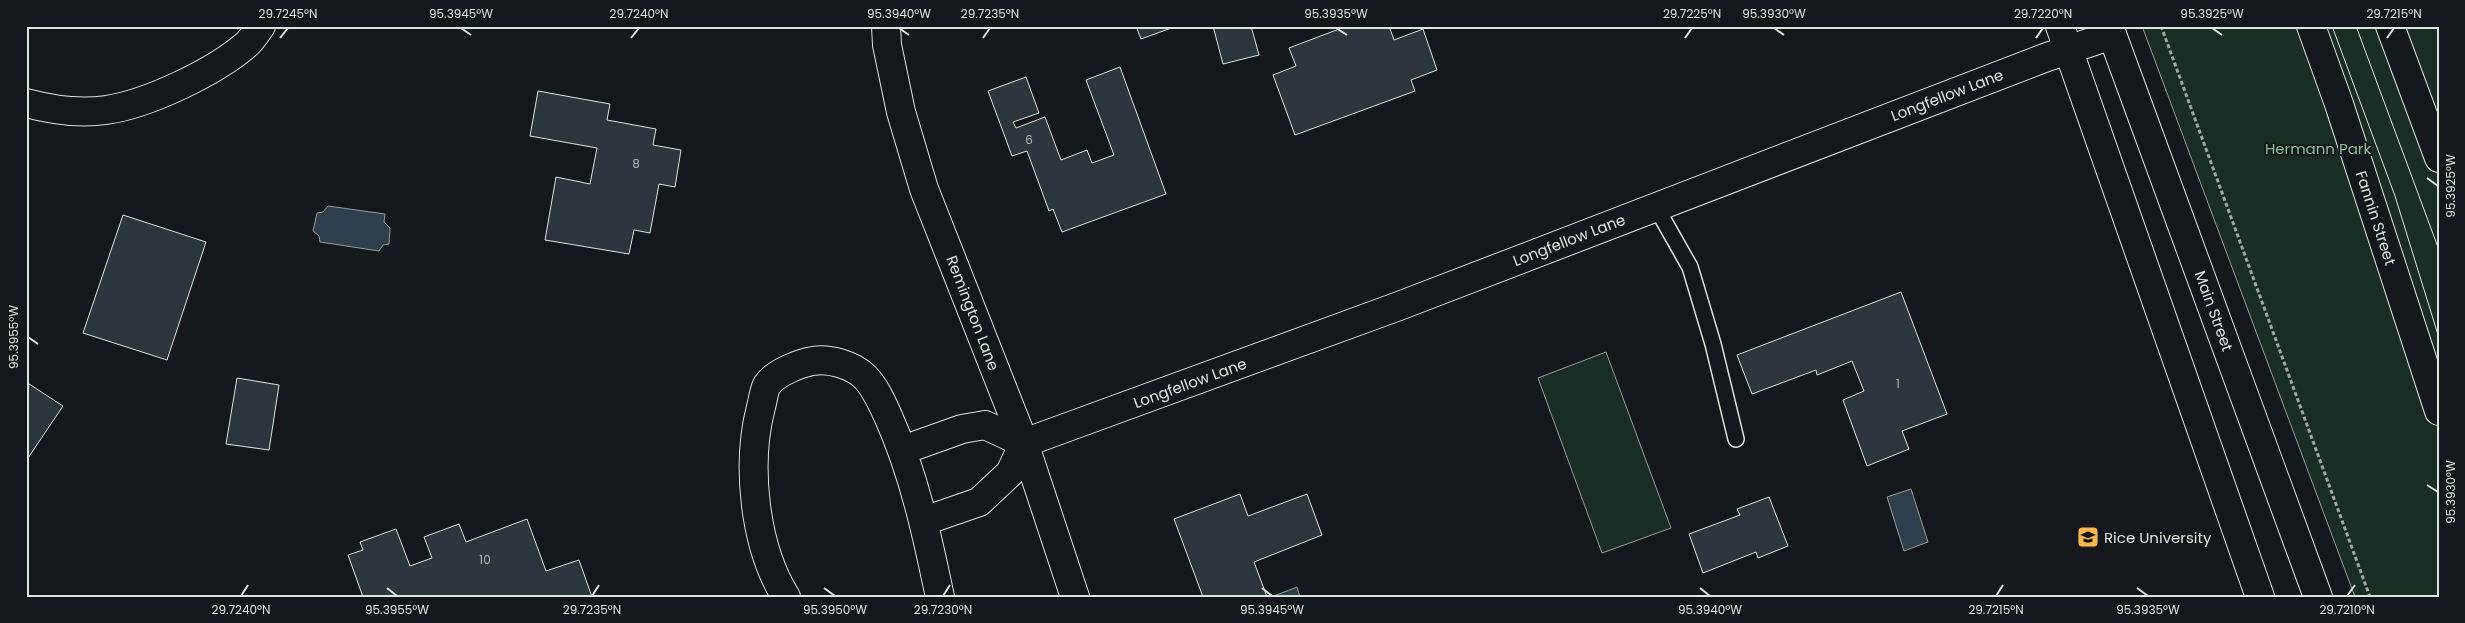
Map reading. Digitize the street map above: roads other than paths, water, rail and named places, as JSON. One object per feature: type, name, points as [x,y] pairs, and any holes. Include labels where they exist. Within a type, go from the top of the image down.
[{"type":"street","points":[[26,103],[68,112],[106,110],[150,98],[215,67],[248,44],[261,26]]},
{"type":"street","name":"Remington Lane","points":[[886,26],[887,45],[901,112],[924,189],[1024,443],[1075,597]]},
{"type":"street","name":"Fannin Street","points":[[2311,26],[2339,104],[2439,411]]},
{"type":"street","points":[[2390,26],[2439,158]]},
{"type":"street","name":"Longfellow Lane","points":[[1024,443],[1399,306],[1656,207],[2064,38],[2110,31]]},
{"type":"street","name":"Main Street","points":[[2110,31],[2318,597]]},
{"type":"street","points":[[2064,38],[2260,597]]},
{"type":"street","points":[[786,597],[766,552],[756,506],[758,420],[767,384],[795,364],[822,359],[843,364],[865,376],[880,398],[903,450],[924,521],[940,597]]},
{"type":"street","points":[[903,450],[962,430],[985,426],[1024,443],[1010,473],[979,502],[924,521]]},
{"type":"lane","points":[[1656,207],[1690,267],[1713,344],[1736,439]]},
{"type":"water","points":[[328,206],[385,214],[384,222],[390,228],[389,244],[383,245],[379,251],[320,242],[319,236],[313,231],[317,213],[323,212]]},
{"type":"water","points":[[1911,489],[1928,542],[1904,551],[1887,497]]},
{"type":"water","points":[[1297,587],[1300,597],[1274,597],[1274,596]]},
{"type":"tram line","points":[[2332,26],[2395,196],[2439,338]]},
{"type":"tram line","points":[[2356,26],[2439,250]]},
{"type":"place","name":"Rice University","points":[[2088,537]]},
{"type":"park label","name":"Hermann Park","points":[[2318,148]]}]
